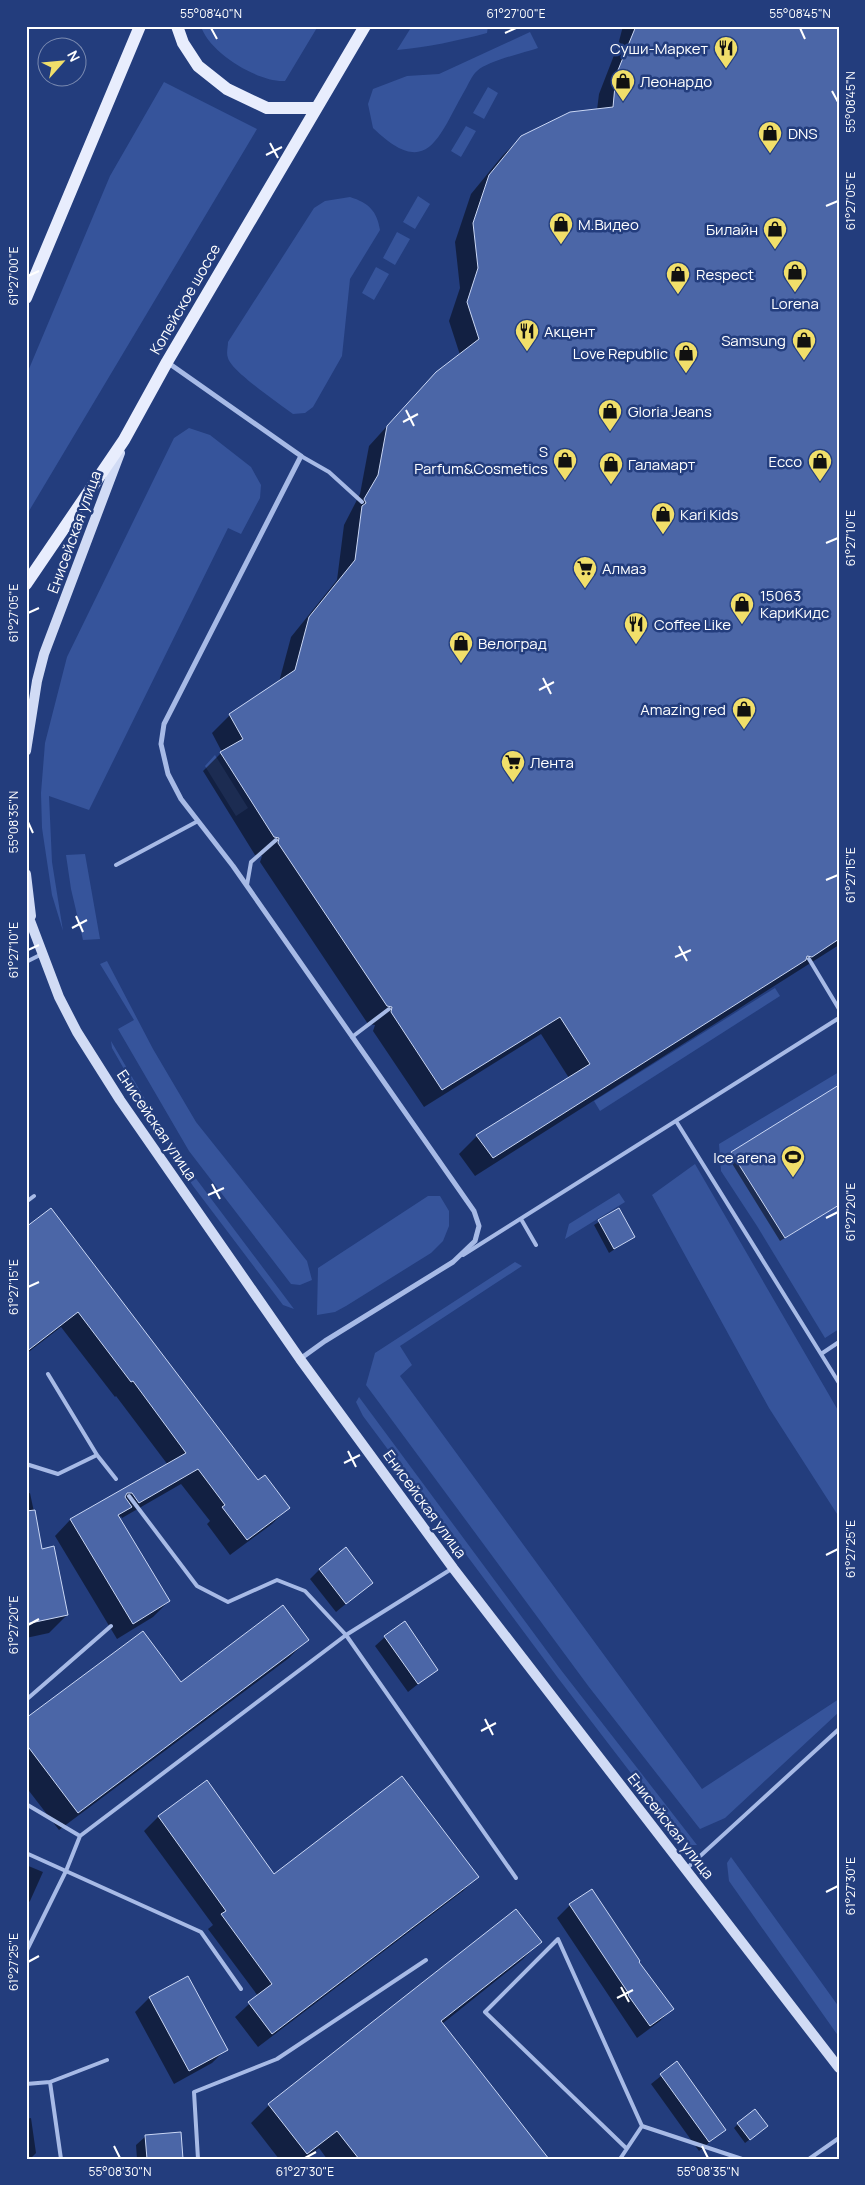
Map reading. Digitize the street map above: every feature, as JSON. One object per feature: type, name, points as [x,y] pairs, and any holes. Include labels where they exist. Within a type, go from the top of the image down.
[{"type":"main road","points":[[26,298],[140,26]]},
{"type":"main road","points":[[177,26],[183,43],[198,66],[226,89],[267,108],[316,108]]},
{"type":"main road","name":"Копейское шоссе","points":[[26,584],[124,440],[167,362],[365,26]]},
{"type":"street","points":[[167,362],[301,456],[164,724],[161,744],[168,774],[181,799],[247,885],[474,1211],[479,1226],[475,1241],[452,1262],[326,1341],[300,1360]]},
{"type":"street","name":"Енисейская улица","points":[[26,751],[37,681],[44,654],[124,440]]},
{"type":"street","name":"Енисейская улица","points":[[26,874],[32,930]]},
{"type":"street","name":"Енисейская улица","points":[[26,910],[32,930],[68,1016],[120,1100],[300,1360],[453,1568],[839,2068]]},
{"type":"lane","points":[[301,456],[329,472],[362,502]]},
{"type":"lane","points":[[116,865],[198,821]]},
{"type":"lane","points":[[247,885],[251,862],[276,840]]},
{"type":"lane","points":[[26,962],[42,954]]},
{"type":"lane","points":[[809,959],[839,1009]]},
{"type":"lane","points":[[352,1037],[388,1009]]},
{"type":"lane","points":[[452,1262],[839,1018]]},
{"type":"lane","points":[[676,1121],[839,1383]]},
{"type":"lane","points":[[26,1202],[34,1196]]},
{"type":"lane","points":[[520,1219],[536,1245]]},
{"type":"lane","points":[[821,1354],[839,1342]]},
{"type":"lane","points":[[48,1374],[97,1455],[116,1479]]},
{"type":"lane","points":[[26,1464],[58,1474],[97,1455]]},
{"type":"lane","points":[[129,1496],[197,1586],[228,1602],[277,1580],[305,1591],[346,1635],[516,1878]]},
{"type":"lane","points":[[26,1952],[66,1871],[80,1836],[346,1635],[453,1568]]},
{"type":"lane","points":[[26,1700],[111,1626]]},
{"type":"lane","points":[[686,1869],[839,1729]]},
{"type":"lane","points":[[26,1804],[80,1836]]},
{"type":"lane","points":[[26,1854],[201,1932],[241,1989]]},
{"type":"lane","points":[[626,2148],[485,2012],[558,1939],[642,2126],[742,2159]]},
{"type":"lane","points":[[198,2159],[194,2092],[277,2059],[426,1960]]},
{"type":"lane","points":[[26,2084],[50,2082],[107,2060]]},
{"type":"lane","points":[[50,2082],[61,2159]]},
{"type":"lane","points":[[620,2159],[642,2126]]},
{"type":"lane","points":[[808,2159],[839,2138]]},
{"type":"shaded area","points":[[201,26],[318,26],[285,81],[262,77],[236,64],[213,46]]},
{"type":"shaded area","points":[[412,26],[488,26],[487,33],[465,39],[397,50]]},
{"type":"shaded area","points":[[530,32],[538,48],[497,61],[477,71],[439,137],[429,146],[419,152],[407,151],[392,144],[373,128],[368,104],[373,89],[407,76],[439,74]]},
{"type":"shaded area","points":[[164,82],[257,129],[26,516],[26,376],[110,176]]},
{"type":"shaded area","points":[[488,87],[498,93],[484,119],[473,113]]},
{"type":"shaded area","points":[[466,126],[476,131],[461,157],[451,151]]},
{"type":"shaded area","points":[[418,196],[430,204],[415,229],[403,222]]},
{"type":"shaded area","points":[[350,197],[362,202],[371,209],[377,218],[380,230],[350,279],[342,356],[313,407],[305,413],[293,414],[246,379],[231,364],[227,356],[228,342],[314,208],[325,201]]},
{"type":"shaded area","points":[[397,232],[410,239],[395,265],[383,258]]},
{"type":"shaded area","points":[[376,267],[389,274],[374,300],[362,293]]},
{"type":"shaded area","points":[[189,428],[210,435],[251,467],[261,485],[260,498],[241,534],[228,528],[89,810],[49,796],[52,862],[63,931],[52,895],[42,828],[41,793],[45,743],[67,657],[174,438]]},
{"type":"shaded area","points":[[215,755],[248,808],[236,816],[205,766]]},
{"type":"shaded area","points":[[85,854],[100,939],[83,940],[71,889],[66,855]]},
{"type":"shaded area","points":[[107,961],[153,1049],[196,1122],[307,1261],[312,1280],[300,1285],[291,1284],[189,1151],[118,1029],[134,1020],[100,964]]},
{"type":"shaded area","points":[[775,988],[780,996],[600,1111],[594,1101]]},
{"type":"shaded area","points":[[111,1041],[176,1152],[294,1309],[283,1305],[193,1186],[112,1048]]},
{"type":"shaded area","points":[[839,1072],[839,1329],[825,1338],[721,1171],[719,1144]]},
{"type":"shaded area","points":[[695,1164],[839,1412],[839,1517],[769,1408],[652,1195]]},
{"type":"shaded area","points":[[619,1193],[625,1202],[565,1239],[569,1224]]},
{"type":"shaded area","points":[[428,1196],[440,1196],[449,1211],[449,1226],[443,1241],[431,1253],[346,1306],[335,1312],[317,1315],[318,1268]]},
{"type":"shaded area","points":[[515,1262],[522,1266],[400,1346],[412,1365],[400,1376],[702,1789],[839,1699],[839,1712],[725,1818],[700,1829],[589,1687],[366,1385],[375,1353]]},
{"type":"shaded area","points":[[359,1397],[561,1670],[697,1845],[691,1845],[683,1841],[558,1678],[363,1416],[356,1402]]},
{"type":"shaded area","points":[[731,1857],[839,2007],[839,2037],[729,1881],[727,1863]]},
{"type":"building","name":"Алмаз","points":[[636,26],[839,26],[839,939],[812,957],[807,956],[806,960],[493,1158],[476,1135],[590,1064],[560,1017],[442,1090],[391,1012],[392,1007],[387,1006],[278,843],[279,838],[274,837],[220,752],[243,739],[229,714],[295,670],[309,617],[355,560],[362,506],[366,503],[364,499],[378,475],[387,426],[436,372],[479,339],[467,302],[478,268],[473,223],[489,175],[521,136],[570,112],[613,107],[616,75]]},
{"type":"building","name":"Ice arena","points":[[839,1085],[839,1205],[785,1238],[731,1152]]},
{"type":"building","points":[[51,1208],[258,1480],[265,1475],[290,1508],[247,1540],[222,1507],[225,1505],[198,1469],[139,1503],[132,1493],[127,1493],[125,1497],[132,1507],[118,1515],[170,1601],[133,1624],[70,1519],[186,1453],[133,1381],[131,1382],[78,1312],[26,1352],[26,1227]]},
{"type":"building","points":[[619,1208],[635,1237],[614,1249],[598,1220]]},
{"type":"building","points":[[35,1510],[42,1549],[54,1546],[68,1615],[26,1624],[26,1511]]},
{"type":"building","points":[[346,1547],[373,1583],[346,1604],[319,1569]]},
{"type":"building","points":[[283,1605],[309,1640],[78,1813],[26,1744],[26,1718],[143,1631],[181,1682]]},
{"type":"building","points":[[405,1621],[438,1670],[418,1684],[384,1636]]},
{"type":"building","points":[[402,1776],[479,1877],[272,2034],[248,2002],[272,1984],[221,1914],[226,1911],[158,1816],[207,1780],[274,1874]]},
{"type":"building","points":[[592,1889],[639,1962],[674,2009],[650,2026],[569,1904]]},
{"type":"building","points":[[516,1909],[542,1942],[441,2021],[549,2159],[359,2159],[337,2131],[307,2154],[268,2104]]},
{"type":"building","points":[[188,1976],[228,2050],[189,2071],[149,1997]]},
{"type":"building","points":[[677,2061],[726,2130],[709,2142],[660,2074]]},
{"type":"building","points":[[755,2109],[768,2126],[750,2140],[737,2123]]},
{"type":"building","points":[[181,2132],[183,2159],[147,2159],[145,2135]]},
{"type":"place","name":"Суши-Маркет","points":[[726,69]]},
{"type":"place","name":"Леонардо","points":[[623,102]]},
{"type":"place","name":"DNS","points":[[770,154]]},
{"type":"place","name":"М.Видео","points":[[561,245]]},
{"type":"place","name":"Билайн","points":[[775,250]]},
{"type":"place","name":"Lorena","points":[[795,293]]},
{"type":"place","name":"Respect","points":[[678,295]]},
{"type":"place","name":"Акцент","points":[[527,352]]},
{"type":"place","name":"Samsung","points":[[804,361]]},
{"type":"place","name":"Love Republic","points":[[686,374]]},
{"type":"place","name":"Gloria Jeans","points":[[610,432]]},
{"type":"place","name":"S Parfum&Cosmetics","points":[[565,481]]},
{"type":"place","name":"Ecco","points":[[820,482]]},
{"type":"place","name":"Галамарт","points":[[611,485]]},
{"type":"place","name":"Kari Kids","points":[[663,535]]},
{"type":"place","name":"Алмаз","points":[[585,589]]},
{"type":"place","name":"15063 КариКидс","points":[[742,625]]},
{"type":"place","name":"Coffee Like","points":[[636,645]]},
{"type":"place","name":"Велоград","points":[[461,664]]},
{"type":"place","name":"Amazing red","points":[[744,730]]},
{"type":"place","name":"Лента","points":[[513,783]]},
{"type":"place","name":"Ice arena","points":[[793,1178]]}]
